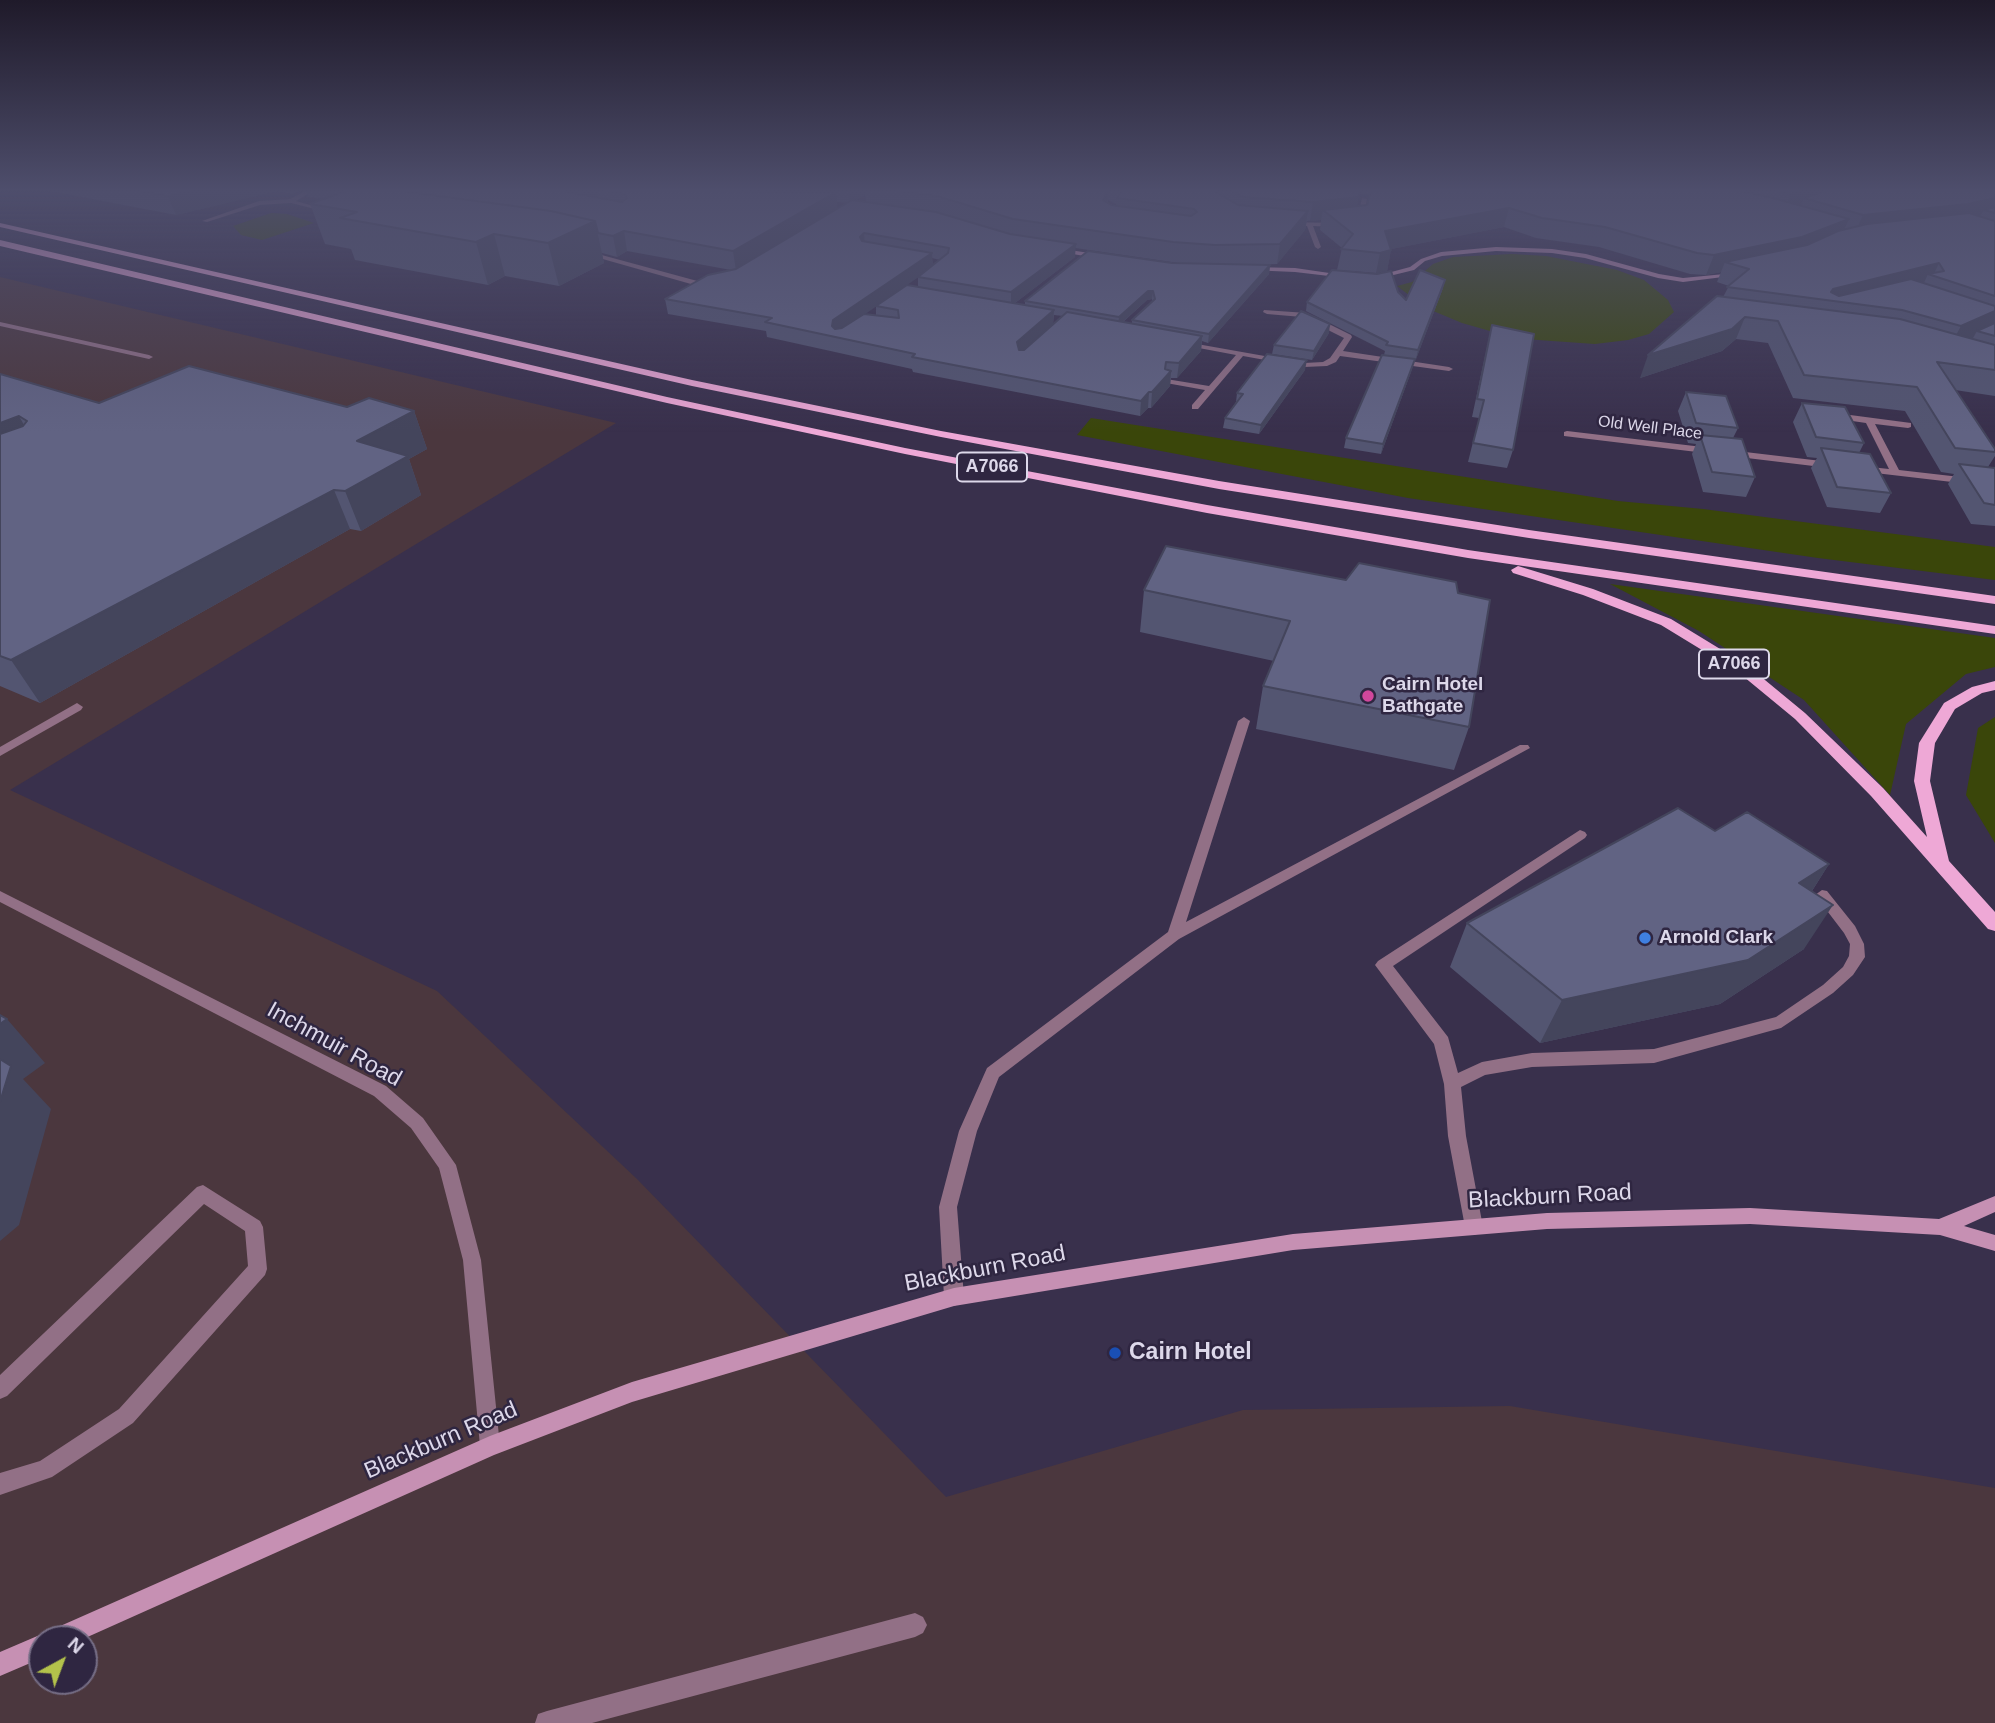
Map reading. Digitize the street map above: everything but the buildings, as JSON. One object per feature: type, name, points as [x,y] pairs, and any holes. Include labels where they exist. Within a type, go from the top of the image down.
[{"type":"main road","name":"A7066","points":[[121,271],[654,397],[905,451],[1207,509],[1468,554],[1995,630]]},
{"type":"main road","name":"A7066","points":[[203,271],[679,380],[941,434],[1219,485],[1489,528],[1995,600]]},
{"type":"main road","points":[[1301,271],[1355,277]]},
{"type":"main road","points":[[1365,278],[1389,276],[1400,271]]},
{"type":"main road","points":[[1642,271],[1683,280],[1747,273]]},
{"type":"main road","name":"A7066","points":[[1468,554],[1588,592],[1666,622],[1743,669],[1800,716],[1877,792],[1995,924]]},
{"type":"main road","name":"A7066","points":[[1942,864],[1922,781],[1927,744],[1950,706],[1977,690],[1995,685]]},
{"type":"main road","name":"Blackburn Road","points":[[1940,1227],[1995,1204]]},
{"type":"main road","name":"Blackburn Road","points":[[88,1625],[490,1446],[632,1392],[954,1297],[1293,1242],[1547,1221],[1750,1216],[1940,1227],[1995,1243]]},
{"type":"main road","points":[[0,1664],[28,1652]]},
{"type":"street","points":[[654,271],[701,284],[726,283]]},
{"type":"street","points":[[1174,342],[1304,365],[1324,364],[1333,360],[1348,337],[1304,315],[1267,312]]},
{"type":"street","points":[[0,324],[149,357]]},
{"type":"street","points":[[1338,352],[1449,369]]},
{"type":"street","points":[[1195,407],[1241,354]]},
{"type":"street","points":[[1169,381],[1211,389]]},
{"type":"street","points":[[1829,416],[1908,425]]},
{"type":"street","points":[[1869,421],[1896,473]]},
{"type":"street","name":"Old Well Place","points":[[1567,434],[1843,467]]},
{"type":"street","points":[[1856,468],[1995,484]]},
{"type":"street","points":[[0,752],[77,707]]},
{"type":"street","points":[[1174,936],[1244,722]]},
{"type":"street","points":[[954,1297],[948,1207],[968,1131],[993,1073],[1174,936],[1524,748]]},
{"type":"street","points":[[1474,1227],[1457,1136],[1452,1084],[1442,1042],[1383,965],[1580,835]]},
{"type":"street","points":[[1452,1084],[1482,1069],[1532,1060],[1654,1056],[1782,1022],[1828,989],[1848,971],[1857,957],[1857,944],[1850,930],[1822,895]]},
{"type":"street","name":"Inchmuir Road","points":[[5,904],[380,1091],[417,1123],[447,1165],[472,1260],[490,1446]]},
{"type":"street","points":[[0,1389],[203,1193],[254,1227],[258,1269],[126,1416],[45,1470],[0,1484]]},
{"type":"street","points":[[547,1723],[915,1625]]},
{"type":"shaded area","points":[[0,277],[616,423],[10,790],[437,991],[637,1179],[946,1497],[1243,1410],[1510,1406],[1995,1488],[1995,1723],[0,1723]]},
{"type":"green space","points":[[1424,271],[1621,271],[1644,280],[1668,300],[1674,312],[1649,334],[1628,340],[1595,344],[1511,337],[1462,323],[1426,308],[1397,286],[1412,282]]},
{"type":"green space","points":[[1091,418],[1618,501],[1703,509],[1995,547],[1995,580],[1818,558],[1408,498],[1077,435]]},
{"type":"green space","points":[[1610,584],[1995,638],[1995,667],[1966,674],[1906,724],[1890,795],[1804,700],[1699,631]]},
{"type":"green space","points":[[1995,717],[1995,843],[1966,795],[1978,728]]},
{"type":"place","name":"Cairn Hotel Bathgate","points":[[1368,696]]},
{"type":"place","name":"Arnold Clark","points":[[1645,938]]},
{"type":"place","name":"Cairn Hotel","points":[[1115,1353]]}]
